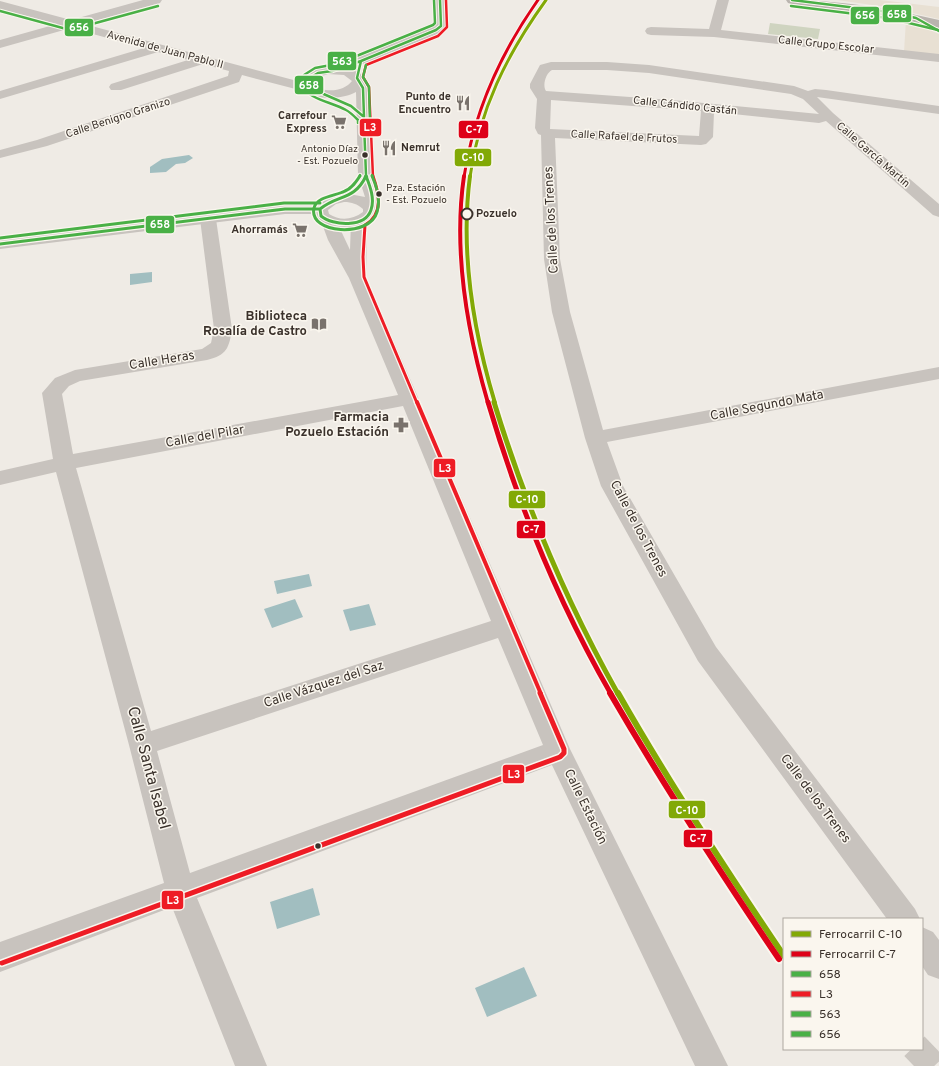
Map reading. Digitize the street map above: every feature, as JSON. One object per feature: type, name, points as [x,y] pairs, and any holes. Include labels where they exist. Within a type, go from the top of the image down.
[{"type":"main road","points":[[792,0],[890,12],[939,24]]},
{"type":"street","points":[[0,44],[156,0]]},
{"type":"street","points":[[714,33],[722,0]]},
{"type":"street","points":[[260,74],[318,73],[332,71],[361,61],[436,30],[441,26],[440,3]]},
{"type":"street","name":"Avenida de Juan Pablo II","points":[[0,4],[201,60],[234,73]]},
{"type":"street","name":"Calle Grupo Escolar","points":[[651,31],[714,33],[939,58]]},
{"type":"street","points":[[0,95],[158,48]]},
{"type":"street","points":[[116,87],[201,60]]},
{"type":"street","points":[[324,93],[341,93],[354,88],[358,79],[361,61]]},
{"type":"street","name":"Calle de los Trenes","points":[[808,96],[794,90],[649,69],[558,65],[545,68],[537,84],[537,88],[544,99],[542,128],[548,133],[552,259],[561,312],[595,438],[612,486],[707,654],[904,918]]},
{"type":"street","points":[[0,244],[208,220],[285,209],[324,215],[343,224],[359,222],[371,212],[370,206],[373,194],[366,175],[363,88],[358,79],[348,72],[332,71]]},
{"type":"street","name":"Calle Benigno Granizo","points":[[0,154],[42,143],[234,73],[247,75],[260,74]]},
{"type":"street","points":[[311,89],[306,83],[308,79],[318,73]]},
{"type":"street","points":[[260,74],[324,93],[352,106],[364,117]]},
{"type":"street","points":[[808,96],[815,93],[826,94],[939,110]]},
{"type":"street","name":"Calle Cándido Castán","points":[[542,94],[672,104],[819,119],[828,116]]},
{"type":"street","name":"Calle García Martín","points":[[808,96],[828,116],[939,212]]},
{"type":"street","name":"Calle Rafael de Frutos","points":[[548,133],[701,140],[706,137],[707,112],[710,109]]},
{"type":"street","points":[[347,197],[362,185],[366,175]]},
{"type":"street","points":[[324,215],[325,203],[335,199],[347,197],[359,199],[370,206]]},
{"type":"street","name":"Calle Estación","points":[[324,215],[336,240],[358,278],[558,751],[712,1066]]},
{"type":"street","name":"Calle Heras","points":[[64,463],[52,392],[62,382],[75,376],[207,354],[220,346],[223,329],[208,220]]},
{"type":"street","name":"Calle Estación","points":[[358,278],[356,258],[359,241],[359,222]]},
{"type":"street","name":"Calle Segundo Mata","points":[[595,438],[939,374]]},
{"type":"street","name":"Calle del Pilar","points":[[0,478],[64,463],[410,399]]},
{"type":"street","name":"Calle Santa Isabel","points":[[64,463],[142,745],[180,891],[251,1066]]},
{"type":"street","name":"Calle Vázquez del Saz","points":[[142,745],[505,626]]},
{"type":"street","points":[[0,957],[558,751]]},
{"type":"street","points":[[923,943],[939,964]]},
{"type":"green space","points":[[770,23],[820,29],[818,39],[768,34]]},
{"type":"shaded area","points":[[837,0],[880,0],[939,7],[939,19],[886,7]]},
{"type":"shaded area","points":[[906,20],[939,34],[939,56],[904,52]]},
{"type":"water","points":[[189,155],[193,158],[185,163],[176,164],[166,172],[150,173],[150,167],[162,159]]},
{"type":"water","points":[[152,272],[152,282],[130,285],[130,274]]},
{"type":"water","points":[[309,574],[312,586],[277,594],[274,581]]},
{"type":"water","points":[[295,599],[303,617],[272,628],[264,609]]},
{"type":"water","points":[[369,604],[376,625],[350,631],[343,610]]},
{"type":"water","points":[[313,888],[320,915],[277,929],[270,902]]},
{"type":"water","points":[[524,967],[537,996],[487,1017],[475,988]]},
{"type":"tunnel","points":[[914,1066],[939,1042]]},
{"type":"rail line","name":"C-7","points":[[538,0],[510,42],[488,87],[472,134],[463,184],[460,234],[461,259],[471,334],[482,383],[505,460],[533,536],[567,610],[605,683],[646,755],[689,825],[779,959]]},
{"type":"rail line","name":"C-10","points":[[546,0],[520,37],[499,76],[483,117],[472,161],[466,217],[468,272],[476,327],[488,381],[511,457],[539,533],[573,607],[611,680],[652,752],[695,822],[783,955]]},
{"type":"transit line","name":"563","points":[[358,123],[358,120],[346,110],[308,94],[300,84],[304,75],[315,68],[331,65],[359,55],[433,25],[435,23],[434,0]]},
{"type":"transit line","name":"658","points":[[361,61],[436,30],[441,26],[440,0]]},
{"type":"transit line","name":"L3","points":[[2,963],[560,757],[564,753],[564,749],[364,277],[363,257],[365,225],[372,221],[376,215],[379,194],[372,174],[369,87],[363,77],[366,65],[438,36],[447,27],[446,0]]},
{"type":"transit line","name":"658","points":[[792,0],[889,12],[916,18],[939,31]]},
{"type":"transit line","name":"656","points":[[0,11],[70,30],[158,6]]},
{"type":"transit line","name":"656","points":[[791,6],[888,18],[938,30]]},
{"type":"transit line","name":"658","points":[[361,61],[357,78],[363,88],[364,117]]},
{"type":"transit line","name":"658","points":[[361,61],[332,71],[318,73],[308,79],[306,83],[319,92],[351,106],[364,117]]},
{"type":"transit line","name":"563","points":[[366,65],[363,77],[369,87],[370,123]]},
{"type":"transit line","name":"658","points":[[364,123],[366,175]]},
{"type":"transit line","name":"658","points":[[364,123],[366,175]]},
{"type":"transit line","name":"563","points":[[360,175],[354,184],[346,191],[317,202],[314,207],[317,220],[329,227],[343,230],[357,228],[371,221],[377,213],[379,203],[377,189],[372,175]]},
{"type":"transit line","name":"658","points":[[366,175],[372,197],[372,206],[371,211],[364,219],[339,223],[329,221],[321,216],[320,209],[326,204],[345,197],[357,190],[362,184],[366,175]]},
{"type":"transit line","name":"563","points":[[0,238],[284,203],[320,203]]},
{"type":"transit line","name":"658","points":[[0,244],[285,209],[320,209]]},
{"type":"place","name":"Punto de Encuentro","points":[[463,103]]},
{"type":"place","name":"Carrefour Express","points":[[339,122]]},
{"type":"place","name":"Nemrut","points":[[389,148]]},
{"type":"place","name":"Antonio Díaz - Est. Pozuelo","points":[[365,155]]},
{"type":"place","name":"Pza. Estación - Est. Pozuelo","points":[[379,194]]},
{"type":"place","name":"Pozuelo","points":[[467,214]]},
{"type":"place","name":"Ahorramás","points":[[300,230]]},
{"type":"place","name":"Biblioteca Rosalía de Castro","points":[[319,324]]},
{"type":"place","name":"Farmacia Pozuelo Estación","points":[[401,425]]}]
